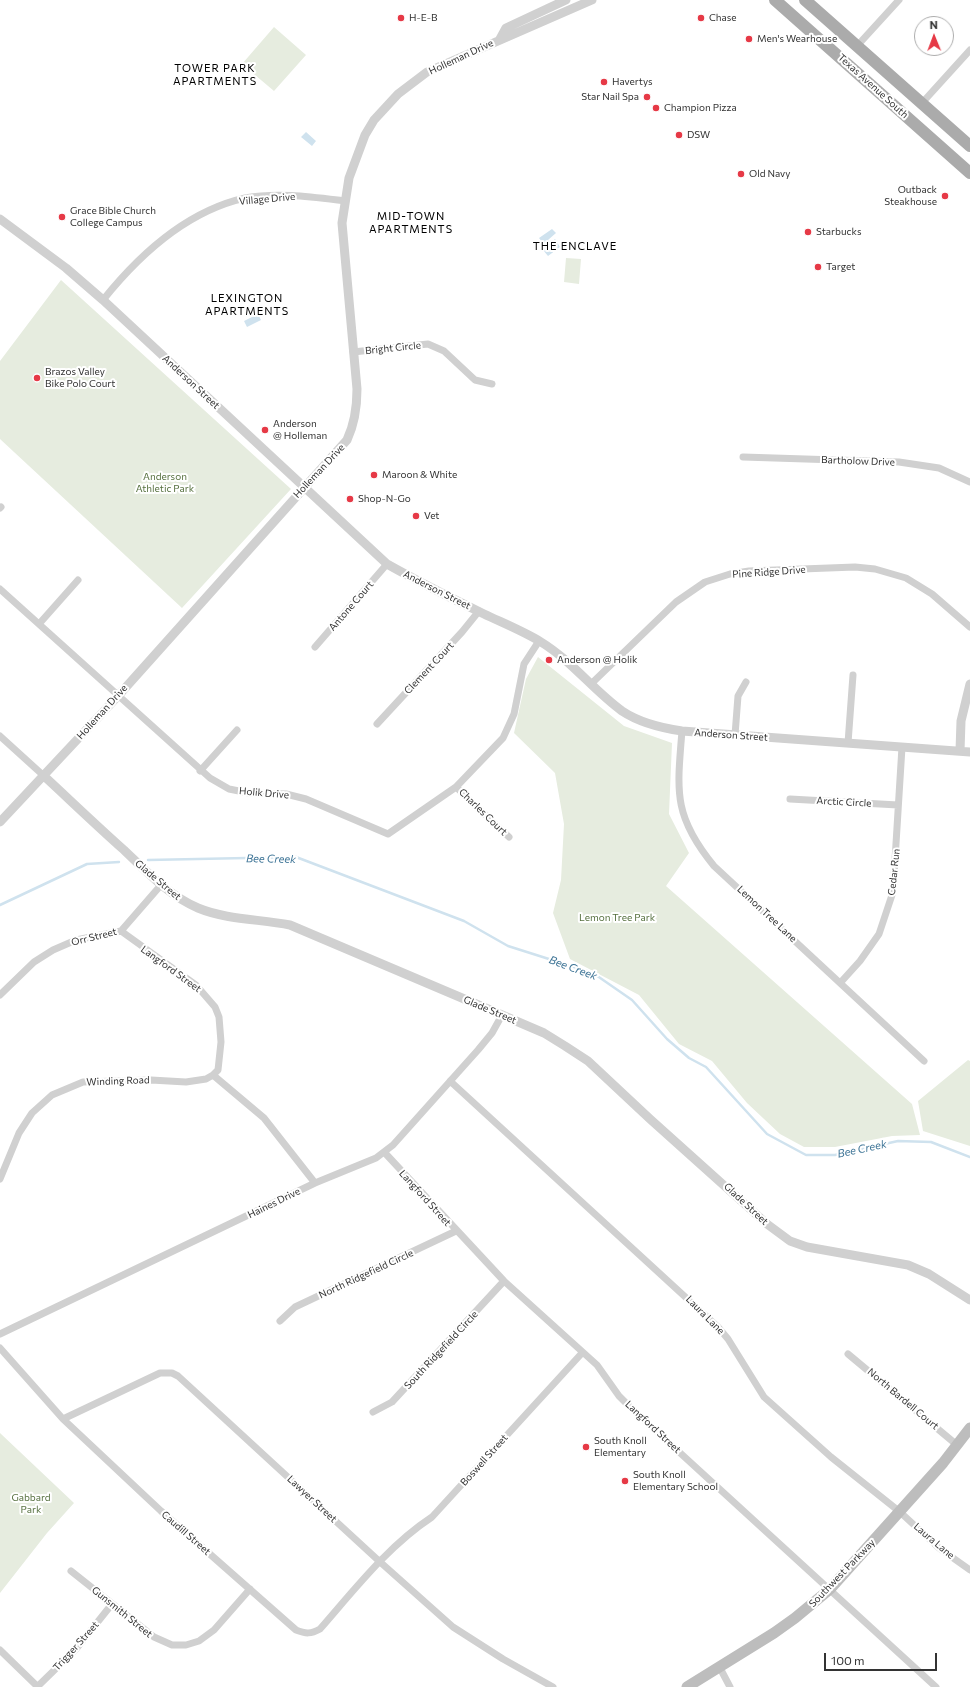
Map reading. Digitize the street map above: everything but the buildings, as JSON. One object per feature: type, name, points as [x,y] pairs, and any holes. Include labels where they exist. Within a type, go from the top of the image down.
[{"type":"main road","name":"Texas Avenue South","points":[[775,0],[970,173]]},
{"type":"main road","name":"Texas Avenue South","points":[[805,0],[970,146]]},
{"type":"main road","name":"Southwest Parkway","points":[[687,1687],[720,1668],[795,1618],[830,1589],[900,1512],[970,1428]]},
{"type":"street","name":"Holleman Drive","points":[[500,39],[506,28],[566,0]]},
{"type":"street","points":[[529,28],[534,20],[549,12],[553,6],[577,0]]},
{"type":"street","name":"Holleman Drive","points":[[0,822],[118,696],[347,440],[354,427],[357,407],[354,352],[342,223],[349,178],[358,151],[374,120],[398,94],[427,72],[592,0]]},
{"type":"street","points":[[857,46],[899,0]]},
{"type":"street","points":[[922,103],[970,50]]},
{"type":"street","name":"Village Drive","points":[[103,300],[154,246],[182,225],[228,202],[246,198],[279,195],[308,196],[345,201]]},
{"type":"street","name":"Anderson Street","points":[[0,219],[66,268],[103,300],[303,488],[322,502],[387,564],[424,585],[539,641],[564,658],[623,712],[643,722],[661,728],[682,731],[970,752]]},
{"type":"street","name":"Bright Circle","points":[[354,352],[428,344],[444,351],[476,380],[492,384]]},
{"type":"street","name":"Bartholow Drive","points":[[743,457],[899,462],[939,468],[970,482]]},
{"type":"street","name":"Antone Court","points":[[315,647],[387,564]]},
{"type":"street","name":"Pine Ridge Drive","points":[[591,684],[676,602],[705,582],[730,574],[749,571],[855,567],[881,570],[906,578],[932,594],[970,627]]},
{"type":"street","points":[[39,624],[78,580]]},
{"type":"street","name":"Holik Drive","points":[[0,589],[200,771],[229,789],[249,793],[286,794],[296,796],[388,834],[456,787],[496,746],[508,729],[514,714],[524,664],[539,641]]},
{"type":"street","name":"Clement Court","points":[[377,724],[462,632],[479,611]]},
{"type":"street","points":[[848,743],[853,675]]},
{"type":"street","points":[[735,735],[738,696],[746,682]]},
{"type":"street","points":[[960,751],[962,716],[970,684]]},
{"type":"street","points":[[200,771],[237,730]]},
{"type":"street","name":"Lemon Tree Lane","points":[[682,731],[678,782],[679,802],[692,834],[700,848],[714,866],[841,982],[924,1061]]},
{"type":"street","name":"Glade Street","points":[[0,736],[172,894],[198,908],[223,915],[268,920],[290,925],[544,1034],[588,1061],[767,1224],[790,1241],[807,1247],[908,1265],[929,1274],[970,1300]]},
{"type":"street","name":"Cedar Run","points":[[841,982],[860,961],[875,940],[889,907],[895,876],[902,748]]},
{"type":"street","name":"Charles Court","points":[[456,787],[509,837]]},
{"type":"street","name":"Arctic Circle","points":[[790,799],[898,805]]},
{"type":"street","name":"Orr Street","points":[[0,995],[34,962],[53,950],[76,940],[120,931],[161,885]]},
{"type":"street","name":"Langford Street","points":[[120,931],[196,985],[215,1007],[219,1017],[221,1042],[218,1070],[213,1075]]},
{"type":"street","name":"Haines Drive","points":[[0,1334],[315,1183],[376,1158],[384,1153],[492,1033],[502,1015]]},
{"type":"street","points":[[213,1075],[264,1118],[315,1183]]},
{"type":"street","name":"Winding Road","points":[[0,1179],[19,1133],[32,1113],[52,1095],[83,1082],[151,1080],[186,1082],[206,1079],[213,1075]]},
{"type":"street","name":"Laura Lane","points":[[450,1081],[718,1327],[728,1339],[764,1397],[831,1457],[900,1512],[939,1548],[970,1570]]},
{"type":"street","name":"Langford Street","points":[[384,1153],[504,1281],[597,1365],[619,1396],[630,1408],[936,1687]]},
{"type":"street","name":"North Ridgefield Circle","points":[[280,1321],[295,1307],[456,1231]]},
{"type":"street","name":"South Ridgefield Circle","points":[[373,1412],[392,1402],[504,1281]]},
{"type":"street","name":"Caudill Street","points":[[0,1348],[64,1418],[161,1511],[296,1630],[307,1634],[314,1633],[320,1629],[379,1562]]},
{"type":"street","name":"Boswell Street","points":[[379,1562],[410,1531],[432,1517],[582,1353]]},
{"type":"street","name":"North Bardell Court","points":[[848,1354],[957,1445]]},
{"type":"street","name":"Lawyer Street","points":[[64,1418],[160,1373],[172,1373],[183,1379],[379,1562],[453,1627],[503,1659],[553,1687]]},
{"type":"street","name":"Gunsmith Street","points":[[71,1571],[160,1641],[172,1645],[186,1645],[199,1641],[214,1630],[250,1589]]},
{"type":"street","name":"Trigger Street","points":[[38,1687],[76,1649],[112,1604]]},
{"type":"street","points":[[0,1650],[38,1687]]},
{"type":"street","points":[[720,1668],[730,1687]]},
{"type":"green space","points":[[274,27],[306,55],[274,91],[242,64]]},
{"type":"green space","points":[[566,258],[581,259],[579,284],[564,282]]},
{"type":"green space","name":"Anderson Athletic Park","points":[[61,280],[291,489],[182,608],[0,439],[0,361]]},
{"type":"green space","name":"Lemon Tree Park","points":[[538,657],[624,726],[672,743],[669,814],[689,853],[666,886],[912,1104],[920,1135],[892,1136],[835,1147],[804,1147],[780,1134],[747,1103],[712,1061],[679,1044],[639,995],[570,959],[553,913],[561,880],[564,824],[555,773],[514,733],[526,679]]},
{"type":"green space","points":[[968,1060],[970,1061],[970,1146],[923,1131],[918,1101]]},
{"type":"green space","name":"Gabbard Park","points":[[0,1433],[74,1503],[47,1533],[0,1593]]},
{"type":"water","points":[[306,132],[316,141],[312,146],[301,137]]},
{"type":"water","points":[[552,229],[556,233],[548,240],[551,243],[555,239],[560,247],[548,256],[543,250],[546,247],[539,238]]},
{"type":"water","points":[[258,314],[261,320],[247,327],[244,321]]},
{"type":"waterway","name":"Bee Creek","points":[[148,860],[296,857],[464,921],[508,946],[593,973],[632,1000],[667,1039],[689,1058],[706,1067],[767,1134],[806,1155],[835,1155],[898,1141],[931,1142],[970,1157]]},
{"type":"waterway","name":"Bee Creek","points":[[0,905],[87,864],[119,862]]},
{"type":"place","name":"H-E-B","points":[[401,18]]},
{"type":"place","name":"Chase","points":[[701,18]]},
{"type":"place","name":"Men's Wearhouse","points":[[749,39]]},
{"type":"place","name":"Havertys","points":[[604,82]]},
{"type":"place","name":"Star Nail Spa","points":[[647,97]]},
{"type":"place","name":"Champion Pizza","points":[[656,108]]},
{"type":"place","name":"DSW","points":[[679,135]]},
{"type":"place","name":"Old Navy","points":[[741,174]]},
{"type":"place","name":"Outback Steakhouse","points":[[945,196]]},
{"type":"place","name":"Grace Bible Church College Campus","points":[[62,217]]},
{"type":"place","name":"Starbucks","points":[[808,232]]},
{"type":"place","name":"Target","points":[[818,267]]},
{"type":"place","name":"Brazos Valley Bike Polo Court","points":[[37,378]]},
{"type":"place","name":"Anderson @ Holleman","points":[[265,430]]},
{"type":"place","name":"Maroon & White","points":[[374,475]]},
{"type":"place","name":"Shop-N-Go","points":[[350,499]]},
{"type":"place","name":"Vet","points":[[416,516]]},
{"type":"place","name":"Anderson @ Holik","points":[[549,660]]},
{"type":"place","name":"South Knoll Elementary","points":[[586,1447]]},
{"type":"place","name":"South Knoll Elementary School","points":[[625,1481]]},
{"type":"district","name":"TOWER PARK APARTMENTS","points":[[215,74]]},
{"type":"district","name":"MID-TOWN APARTMENTS","points":[[411,222]]},
{"type":"district","name":"THE ENCLAVE","points":[[575,246]]},
{"type":"district","name":"LEXINGTON APARTMENTS","points":[[247,304]]}]
